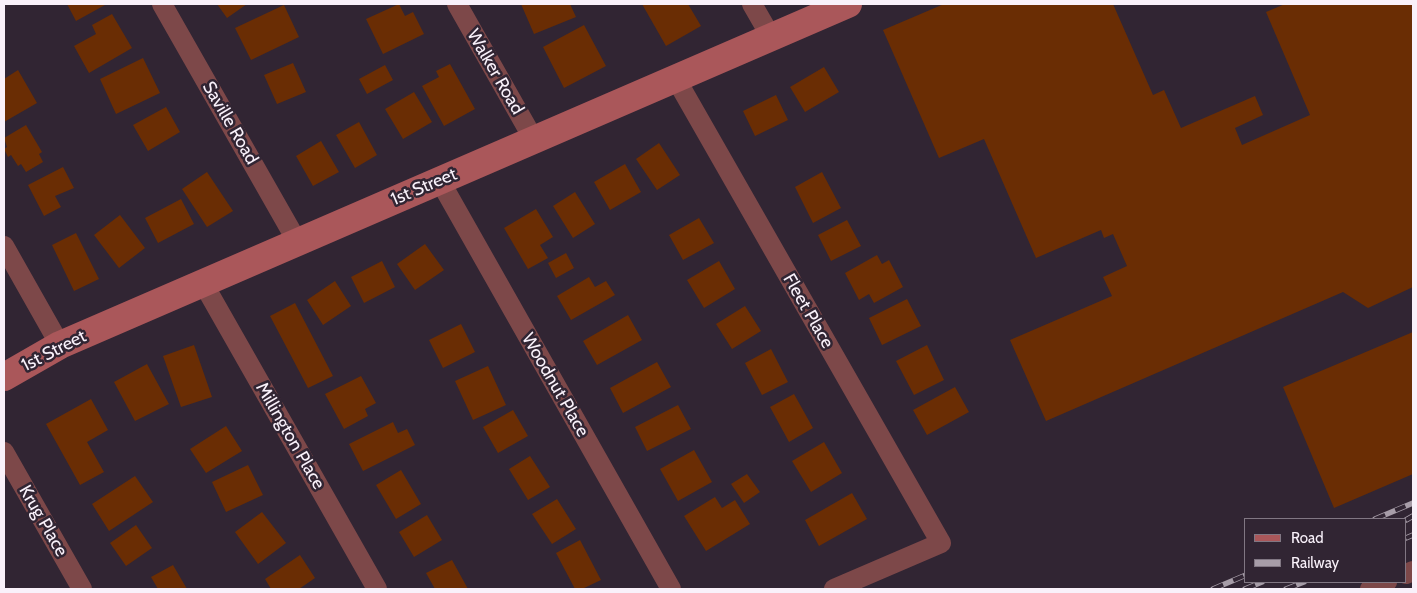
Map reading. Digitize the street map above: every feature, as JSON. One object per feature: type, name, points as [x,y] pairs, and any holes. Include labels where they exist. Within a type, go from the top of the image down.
[{"type":"street","name":"Saville Road","points":[[162,4],[298,242]]},
{"type":"street","name":"Walker Road","points":[[457,4],[534,140]]},
{"type":"street","points":[[752,4],[771,37]]},
{"type":"street","name":"1st Street","points":[[4,377],[60,345],[848,4]]},
{"type":"street","name":"Fleet Place","points":[[676,78],[941,543],[834,589]]},
{"type":"street","name":"Woodnut Place","points":[[440,181],[671,589]]},
{"type":"street","points":[[4,246],[60,345]]},
{"type":"street","name":"Millington Place","points":[[203,283],[376,589]]},
{"type":"street","name":"Krug Place","points":[[4,452],[82,589]]},
{"type":"street","points":[[1370,589],[1385,583]]},
{"type":"building","points":[[67,4],[105,4],[105,5],[76,21]]},
{"type":"building","points":[[217,4],[247,4],[227,18]]},
{"type":"building","points":[[399,4],[405,16],[413,12],[424,34],[383,54],[366,19]]},
{"type":"building","points":[[521,4],[570,4],[576,17],[534,34]]},
{"type":"building","points":[[642,4],[688,4],[701,26],[666,46]]},
{"type":"building","points":[[944,4],[1113,4],[1153,95],[1164,90],[1181,128],[1255,96],[1263,115],[1235,128],[1242,145],[1310,115],[1266,12],[1285,4],[1413,4],[1413,287],[1368,308],[1343,292],[1046,421],[1010,340],[1112,296],[1103,277],[1127,266],[1113,234],[1104,238],[1101,230],[1036,258],[984,139],[939,158],[883,30]]},
{"type":"building","points":[[284,5],[299,37],[251,60],[235,28]]},
{"type":"building","points":[[112,14],[132,48],[89,73],[74,46],[96,34],[92,25]]},
{"type":"building","points":[[584,25],[606,66],[564,88],[543,47]]},
{"type":"building","points":[[143,58],[160,93],[116,114],[100,79]]},
{"type":"building","points":[[293,63],[306,92],[277,104],[264,75]]},
{"type":"building","points":[[450,64],[475,109],[444,126],[422,86],[439,77],[436,71]]},
{"type":"building","points":[[385,65],[393,80],[367,94],[359,79]]},
{"type":"building","points":[[824,67],[839,92],[805,112],[790,87]]},
{"type":"building","points":[[18,70],[37,103],[4,122],[4,79]]},
{"type":"building","points":[[414,92],[432,122],[403,139],[385,109]]},
{"type":"building","points":[[776,95],[788,120],[755,136],[743,111]]},
{"type":"building","points":[[166,107],[180,132],[148,151],[133,125]]},
{"type":"building","points":[[359,122],[377,155],[355,168],[336,135]]},
{"type":"building","points":[[26,125],[42,152],[39,154],[43,162],[26,172],[21,164],[18,166],[11,155],[8,157],[4,149],[7,147],[4,138]]},
{"type":"building","points":[[321,141],[339,172],[313,186],[296,156]]},
{"type":"building","points":[[659,143],[680,175],[657,190],[636,159]]},
{"type":"building","points":[[625,164],[641,192],[610,210],[594,182]]},
{"type":"building","points":[[63,167],[74,188],[55,196],[61,207],[44,216],[28,185]]},
{"type":"building","points":[[207,172],[233,211],[207,227],[182,189]]},
{"type":"building","points":[[822,172],[841,208],[813,223],[795,187]]},
{"type":"building","points":[[575,192],[595,224],[573,238],[553,206]]},
{"type":"building","points":[[181,199],[194,224],[158,243],[145,218]]},
{"type":"building","points":[[536,209],[553,237],[540,245],[548,258],[528,269],[504,228]]},
{"type":"building","points":[[120,215],[145,248],[119,268],[94,235]]},
{"type":"building","points":[[699,218],[714,243],[683,260],[669,235]]},
{"type":"building","points":[[847,220],[861,246],[831,261],[818,235]]},
{"type":"building","points":[[76,233],[99,279],[74,291],[52,245]]},
{"type":"building","points":[[425,244],[444,270],[415,290],[397,264]]},
{"type":"building","points":[[566,253],[574,268],[556,278],[548,263]]},
{"type":"building","points":[[877,255],[882,264],[889,260],[903,287],[874,303],[869,294],[859,300],[845,273]]},
{"type":"building","points":[[382,261],[395,287],[364,303],[351,277]]},
{"type":"building","points":[[719,261],[735,289],[704,308],[687,280]]},
{"type":"building","points":[[589,277],[595,287],[606,281],[615,295],[571,320],[557,296]]},
{"type":"building","points":[[335,281],[351,306],[323,325],[307,300]]},
{"type":"building","points":[[907,299],[921,326],[882,345],[869,318]]},
{"type":"building","points":[[295,303],[333,376],[308,388],[270,316]]},
{"type":"building","points":[[745,306],[761,331],[732,349],[716,324]]},
{"type":"building","points":[[628,315],[642,340],[597,365],[583,341]]},
{"type":"building","points":[[461,324],[475,352],[443,368],[429,340]]},
{"type":"building","points":[[1413,332],[1413,474],[1334,508],[1283,387]]},
{"type":"building","points":[[194,345],[212,397],[181,407],[163,356]]},
{"type":"building","points":[[927,345],[944,380],[914,395],[896,361]]},
{"type":"building","points":[[771,349],[788,382],[762,395],[745,363]]},
{"type":"building","points":[[657,362],[671,387],[623,413],[610,388]]},
{"type":"building","points":[[147,364],[169,404],[135,421],[114,382]]},
{"type":"building","points":[[488,366],[506,405],[473,420],[455,381]]},
{"type":"building","points":[[361,376],[376,403],[365,409],[368,416],[344,429],[325,394]]},
{"type":"building","points":[[955,387],[969,412],[927,435],[913,410]]},
{"type":"building","points":[[794,394],[813,428],[789,442],[770,407]]},
{"type":"building","points":[[91,399],[108,430],[87,442],[104,472],[80,485],[46,424]]},
{"type":"building","points":[[678,405],[691,429],[647,451],[635,427]]},
{"type":"building","points":[[513,410],[528,436],[498,453],[483,427]]},
{"type":"building","points":[[393,422],[398,433],[407,429],[415,445],[363,471],[349,444]]},
{"type":"building","points":[[226,426],[242,451],[206,473],[190,449]]},
{"type":"building","points":[[824,442],[842,473],[811,492],[792,461]]},
{"type":"building","points":[[694,450],[712,482],[678,501],[660,469]]},
{"type":"building","points":[[530,456],[550,487],[528,500],[509,469]]},
{"type":"building","points":[[248,465],[263,495],[226,512],[212,482]]},
{"type":"building","points":[[401,470],[421,504],[396,519],[376,485]]},
{"type":"building","points":[[747,474],[760,492],[744,503],[731,484]]},
{"type":"building","points":[[135,476],[153,502],[109,531],[92,504]]},
{"type":"building","points":[[852,493],[867,519],[819,546],[805,520]]},
{"type":"building","points":[[715,497],[722,508],[735,500],[750,524],[706,551],[684,516]]},
{"type":"building","points":[[557,499],[576,529],[552,544],[532,514]]},
{"type":"building","points":[[262,512],[286,543],[258,564],[235,532]]},
{"type":"building","points":[[427,515],[442,540],[414,557],[399,532]]},
{"type":"building","points":[[136,525],[152,548],[126,566],[110,543]]},
{"type":"building","points":[[580,540],[601,580],[582,589],[575,589],[556,553]]},
{"type":"building","points":[[300,555],[315,578],[299,589],[271,589],[265,579]]},
{"type":"building","points":[[452,560],[468,589],[435,589],[426,573]]},
{"type":"building","points":[[173,565],[187,589],[158,589],[151,577]]},
{"type":"railway","points":[[1377,518],[1413,503]]},
{"type":"railway","points":[[1407,519],[1413,516]]},
{"type":"railway","points":[[1407,538],[1413,535]]},
{"type":"railway","points":[[1213,589],[1244,576]]},
{"type":"railway","points":[[1245,589],[1260,583]]},
{"type":"railway","points":[[1286,589],[1301,583]]}]
